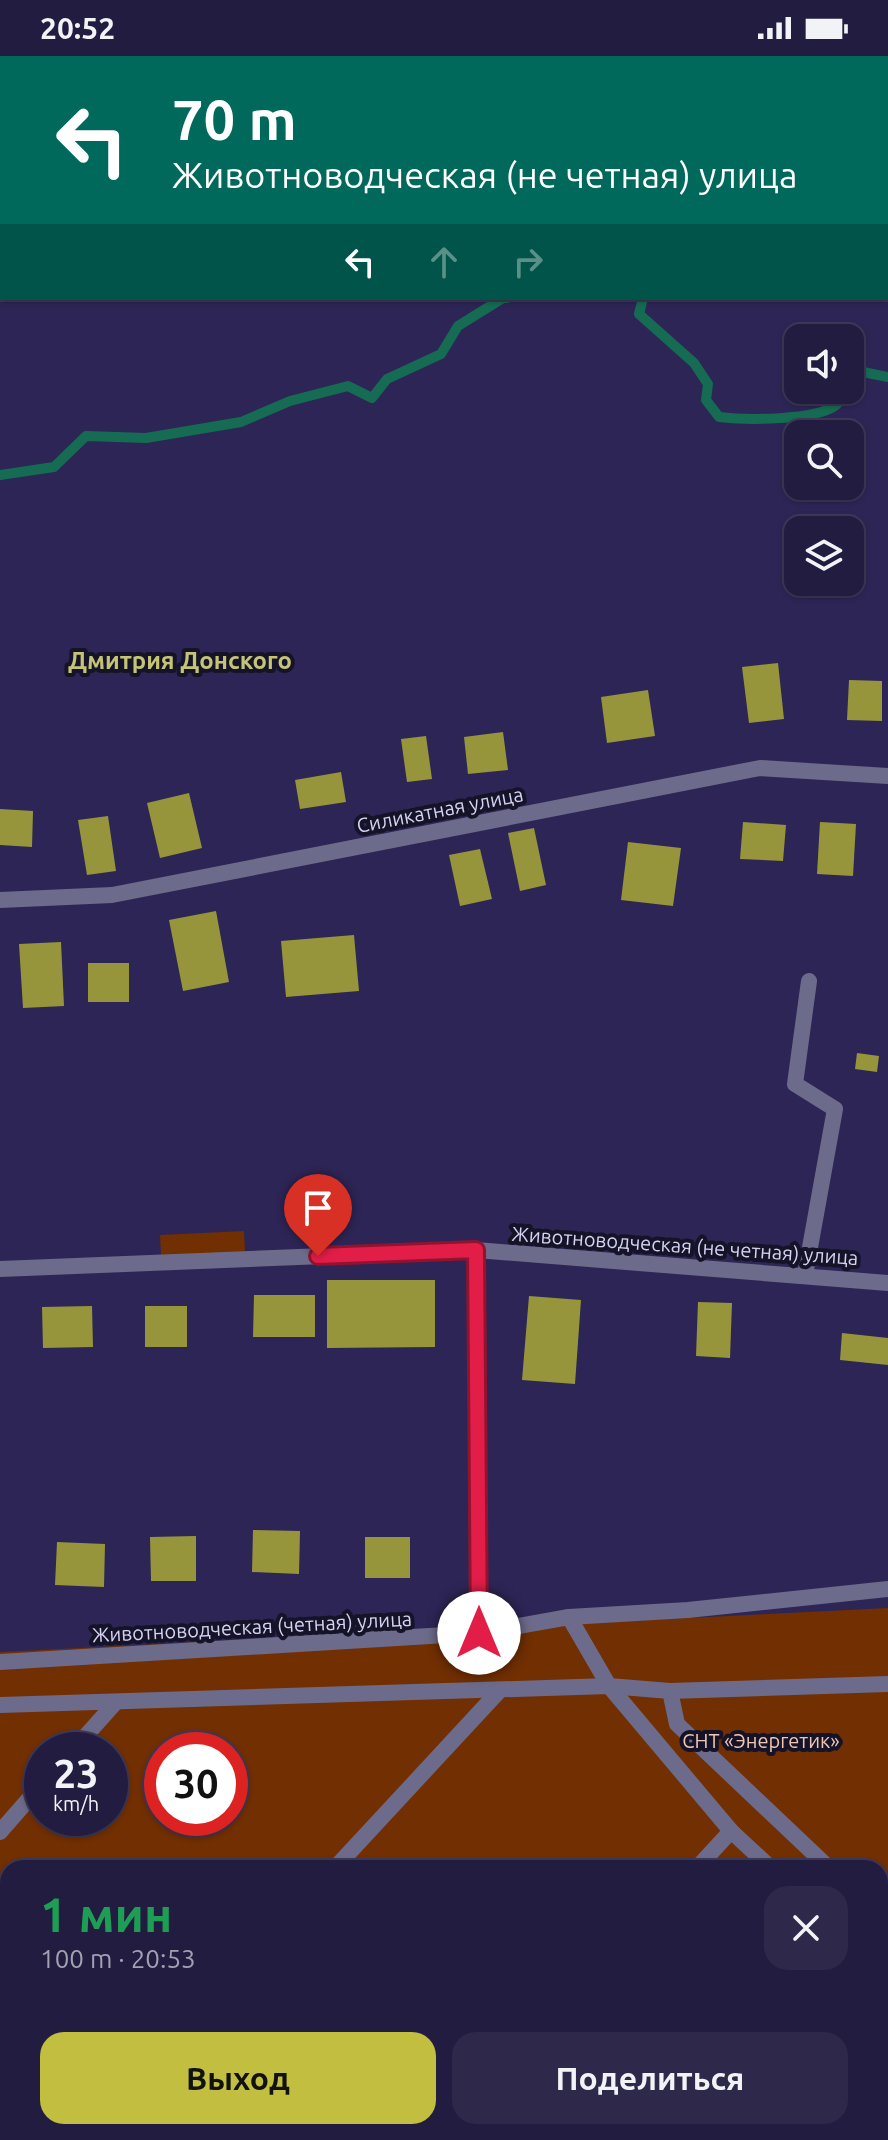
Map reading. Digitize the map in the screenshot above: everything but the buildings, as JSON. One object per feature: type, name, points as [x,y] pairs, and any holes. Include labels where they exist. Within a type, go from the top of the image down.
[{"type":"street","name":"Силикатная улица","points":[[0,900],[112,895],[760,768],[888,776]]},
{"type":"street","points":[[805,1275],[835,1109],[795,1084],[809,981]]},
{"type":"street","points":[[476,1250],[479,1633]]},
{"type":"street","name":"Животноводческая (не четная) улица","points":[[0,1269],[476,1250],[888,1283]]},
{"type":"street","name":"Животноводческая (четная) улица","points":[[0,1662],[479,1633],[569,1617],[688,1610],[888,1589]]},
{"type":"street","points":[[569,1617],[609,1686],[731,1831],[762,1860]]},
{"type":"street","points":[[0,1705],[609,1686],[670,1691],[888,1684]]},
{"type":"street","points":[[342,1860],[500,1690]]},
{"type":"street","points":[[670,1691],[677,1724],[821,1860]]},
{"type":"street","points":[[89,1732],[116,1702]]},
{"type":"street","points":[[0,1832],[24,1805]]},
{"type":"street","points":[[704,1860],[731,1831]]},
{"type":"green space","points":[[244,1231],[245,1252],[161,1255],[160,1235]]},
{"type":"green space","name":"СНТ «Энергетик»","points":[[888,1608],[888,1860],[0,1860],[0,1652]]},
{"type":"waterway","points":[[0,475],[54,467],[86,436],[146,438],[241,422],[290,401],[348,386],[372,398],[387,379],[441,354],[458,326],[500,300]]},
{"type":"waterway","points":[[642,300],[639,314],[694,363],[708,384],[706,400],[719,417],[797,417],[837,404]]},
{"type":"waterway","points":[[864,372],[888,377]]},
{"type":"district","name":"Дмитрия Донского","points":[[180,661]]},
{"type":"route","points":[[318,1256],[476,1250],[479,1633]]}]
